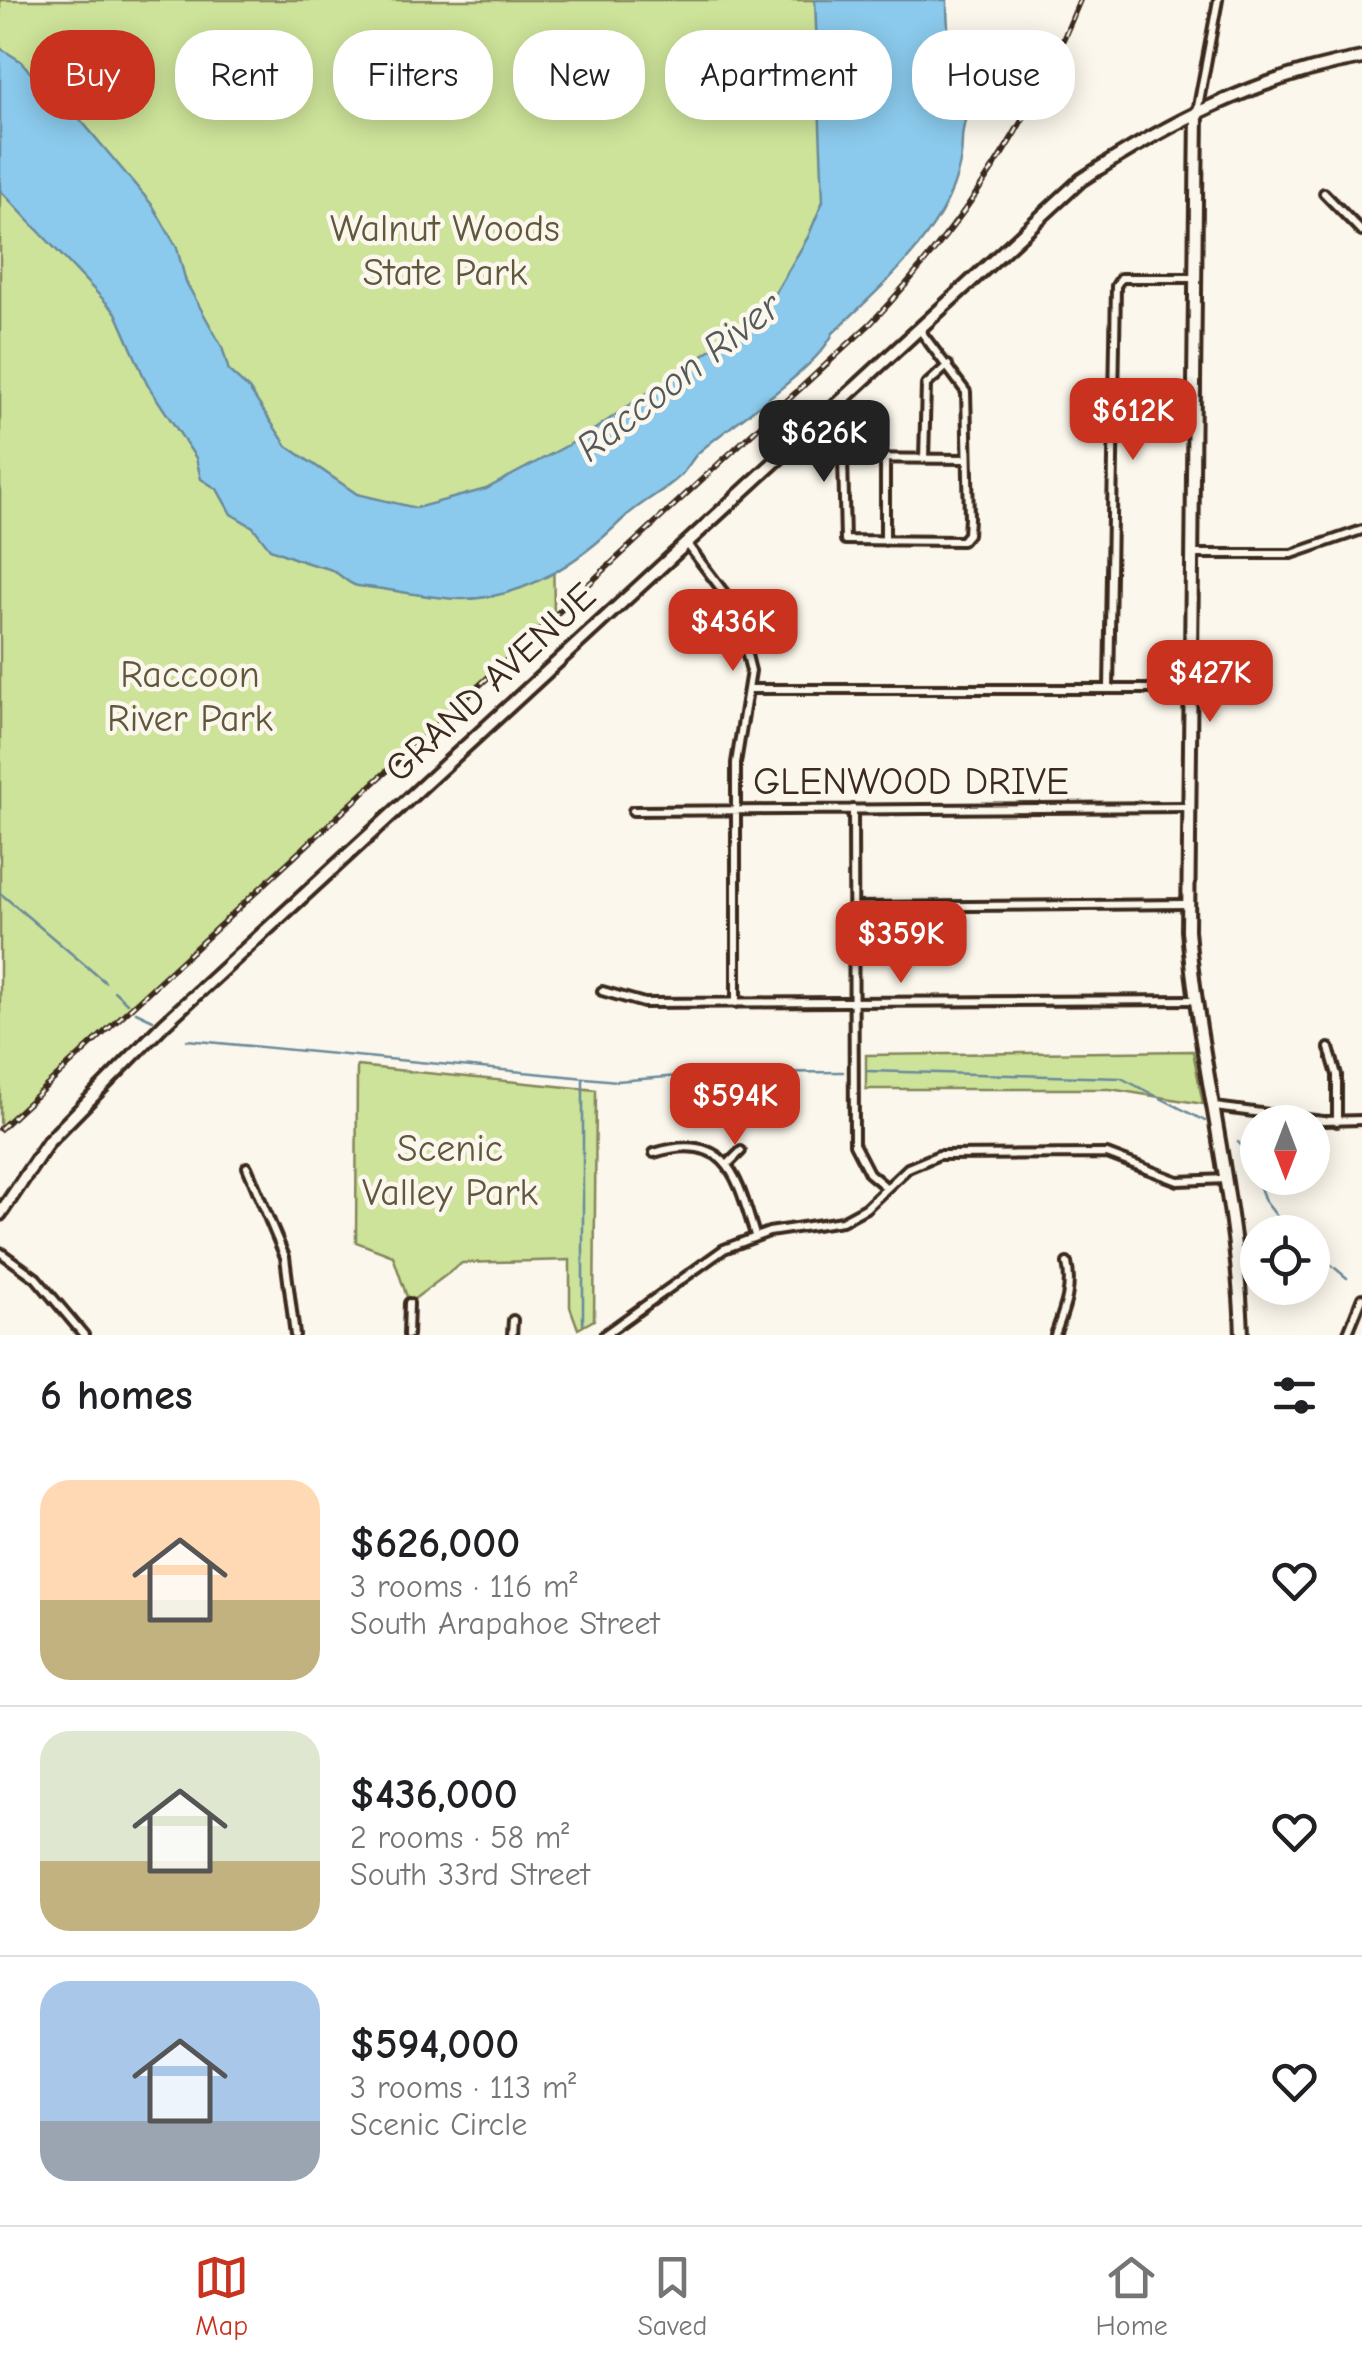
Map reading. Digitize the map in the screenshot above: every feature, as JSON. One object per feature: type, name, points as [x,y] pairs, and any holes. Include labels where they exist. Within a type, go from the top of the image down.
[{"type":"main road","name":"GRAND AVENUE","points":[[0,1214],[49,1140],[164,1024],[1081,180],[1196,112],[1268,82],[1362,58]]},
{"type":"main road","points":[[1196,112],[1188,904],[1195,1000],[1240,1264],[1242,1335]]},
{"type":"street","points":[[1196,112],[1218,0]]},
{"type":"street","points":[[1324,194],[1362,232]]},
{"type":"street","points":[[1109,689],[1116,286],[1120,278],[1194,278]]},
{"type":"street","points":[[818,421],[843,458],[845,540],[962,541],[968,534],[970,518],[966,392],[918,328]]},
{"type":"street","points":[[924,459],[926,386],[948,365]]},
{"type":"street","points":[[843,458],[968,458]]},
{"type":"street","points":[[885,458],[885,541]]},
{"type":"street","points":[[1190,554],[1292,554],[1362,530]]},
{"type":"street","points":[[686,543],[735,607],[747,644],[752,689],[736,763],[736,1003]]},
{"type":"street","points":[[752,689],[1190,688]]},
{"type":"street","name":"GLENWOOD DRIVE","points":[[633,811],[1189,807]]},
{"type":"street","points":[[853,809],[854,1144],[870,1173],[887,1188]]},
{"type":"street","points":[[854,907],[1188,904]]},
{"type":"street","points":[[602,990],[644,1003],[1195,1000]]},
{"type":"street","points":[[1329,1048],[1337,1075],[1337,1122]]},
{"type":"street","points":[[1215,1107],[1337,1122],[1362,1120]]},
{"type":"street","points":[[654,1153],[688,1148],[726,1164],[743,1187],[755,1235]]},
{"type":"street","points":[[726,1164],[741,1152]]},
{"type":"street","points":[[604,1335],[707,1259],[755,1235],[842,1221],[866,1208],[908,1168],[953,1153],[1106,1154],[1178,1182],[1228,1179]]},
{"type":"street","points":[[247,1166],[285,1257],[295,1335]]},
{"type":"street","points":[[0,1252],[45,1286],[84,1335]]},
{"type":"street","points":[[1055,1335],[1068,1302],[1068,1262]]},
{"type":"street","points":[[1347,1335],[1362,1298]]},
{"type":"street","points":[[408,1335],[409,1303]]},
{"type":"street","points":[[512,1335],[513,1320]]},
{"type":"green space","name":"Walnut Woods State Park","points":[[0,0],[829,0],[830,30],[665,30],[665,120],[832,120],[835,266],[540,483],[379,519],[319,501],[0,81]]},
{"type":"green space","name":"Raccoon River Park","points":[[0,135],[37,168],[217,475],[553,542],[554,617],[0,1129]]},
{"type":"green space","points":[[1193,1051],[1203,1104],[1110,1089],[866,1089],[866,1055]]},
{"type":"green space","name":"Scenic Valley Park","points":[[357,1066],[596,1090],[594,1320],[578,1329],[570,1307],[570,1260],[462,1263],[409,1303],[393,1256],[356,1242]]},
{"type":"water","name":"Raccoon River","points":[[815,0],[947,0],[948,30],[912,30],[912,120],[965,120],[959,169],[935,222],[898,270],[833,333],[810,363],[698,453],[679,477],[569,563],[528,585],[483,598],[435,597],[358,586],[330,569],[270,549],[253,527],[231,514],[217,489],[201,479],[196,458],[147,384],[116,313],[0,190],[0,48],[30,72],[30,120],[81,120],[153,206],[177,248],[186,282],[222,347],[229,371],[249,389],[287,446],[357,494],[416,508],[486,489],[585,436],[739,330],[774,295],[808,237],[823,201],[820,120],[892,120],[892,30],[816,30]]},
{"type":"waterway","points":[[0,893],[105,982]]},
{"type":"waterway","points":[[114,991],[127,1003]]},
{"type":"waterway","points":[[136,1012],[153,1020]]},
{"type":"waterway","points":[[187,1040],[617,1081],[716,1073],[843,1072]]},
{"type":"waterway","points":[[867,1071],[1121,1078],[1205,1121]]},
{"type":"waterway","points":[[583,1080],[583,1324]]},
{"type":"waterway","points":[[1238,1142],[1247,1152],[1265,1201],[1276,1215]]},
{"type":"waterway","points":[[1330,1264],[1347,1278]]},
{"type":"railway","points":[[0,1129],[871,323],[935,250],[991,172],[1039,89],[1080,0]]}]
